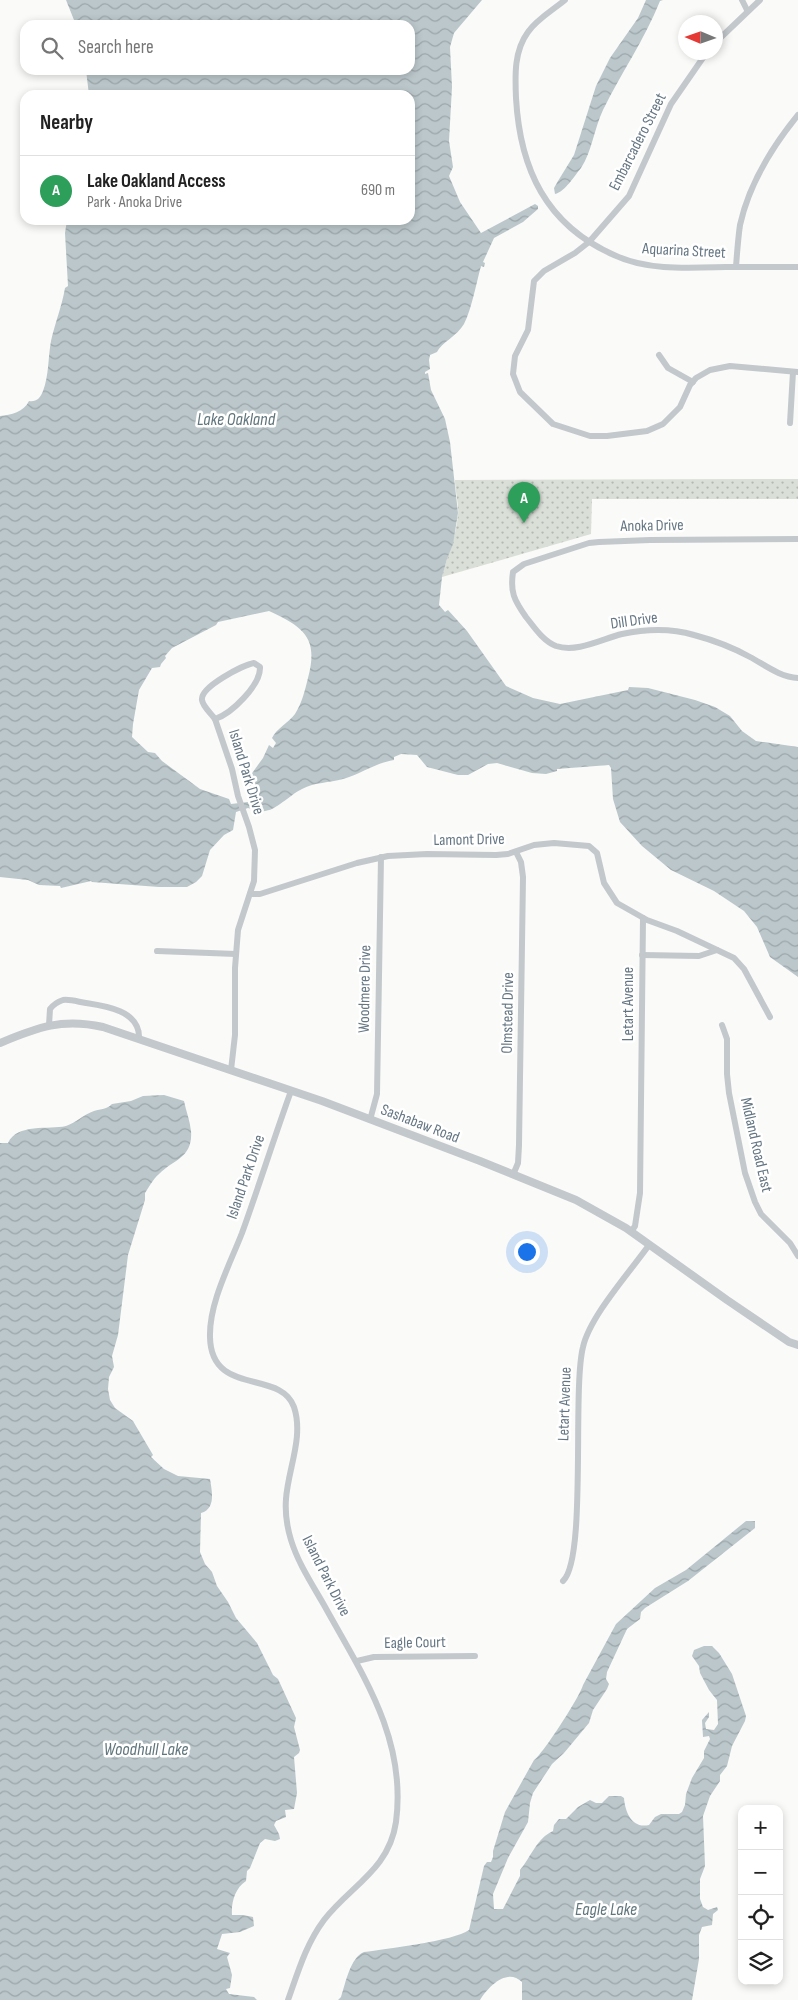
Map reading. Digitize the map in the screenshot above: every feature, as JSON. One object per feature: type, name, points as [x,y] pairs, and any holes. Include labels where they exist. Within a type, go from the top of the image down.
[{"type":"street","name":"Aquarina Street","points":[[565,0],[535,23],[527,33],[514,71],[517,112],[524,156],[534,182],[552,208],[582,238],[614,255],[635,263],[698,268],[798,267]]},
{"type":"street","points":[[742,0],[747,10]]},
{"type":"street","points":[[723,35],[747,10],[760,0]]},
{"type":"street","name":"Embarcadero Street","points":[[692,382],[680,407],[663,424],[647,431],[590,436],[553,424],[520,392],[513,374],[515,356],[528,330],[534,281],[544,271],[590,242],[629,196],[670,104],[701,60]]},
{"type":"street","points":[[736,267],[740,225],[754,184],[769,156],[798,115]]},
{"type":"street","points":[[659,356],[668,368],[692,382],[703,373],[720,367],[796,372],[790,423]]},
{"type":"street","name":"Anoka Drive","points":[[513,572],[524,564],[589,543],[650,540],[798,539]]},
{"type":"street","name":"Dill Drive","points":[[513,572],[511,588],[516,600],[536,630],[554,645],[564,648],[634,632],[666,630],[692,634],[721,643],[749,656],[778,674],[798,678]]},
{"type":"street","name":"Island Park Drive","points":[[215,719],[226,714],[251,690],[260,675],[260,667],[254,663],[247,665],[207,689],[202,695],[202,700],[215,719],[232,769],[238,796],[255,850],[254,880],[238,930],[235,1034],[231,1070]]},
{"type":"street","name":"Lamont Drive","points":[[250,894],[260,894],[318,874],[381,857],[403,854],[496,855],[516,852],[526,846],[534,845],[589,846],[597,853],[601,874],[617,904],[643,918],[677,931],[734,958],[744,969],[770,1017]]},
{"type":"street","name":"Olmstead Drive","points":[[513,1175],[518,1163],[519,1146],[522,1022],[523,876],[521,862],[516,852]]},
{"type":"street","name":"Woodmere Drive","points":[[370,1120],[377,1094],[381,857]]},
{"type":"street","points":[[643,918],[642,955],[699,956],[717,950]]},
{"type":"street","points":[[157,951],[236,954]]},
{"type":"street","name":"Letart Avenue","points":[[631,1232],[636,1226],[640,1193],[642,955]]},
{"type":"street","points":[[49,1025],[50,1009],[61,1000],[70,1000],[105,1006],[120,1011],[131,1018],[136,1024],[139,1030],[139,1038]]},
{"type":"street","name":"Sashabaw Road","points":[[0,1042],[24,1032],[49,1025],[75,1022],[87,1023],[139,1038],[370,1120],[584,1204],[631,1232],[727,1300],[798,1345]]},
{"type":"street","name":"Midland Road East","points":[[722,1024],[727,1039],[729,1093],[745,1174],[761,1214],[790,1243],[798,1256]]},
{"type":"street","name":"Island Park Drive","points":[[288,2000],[308,1945],[330,1912],[352,1892],[381,1860],[393,1836],[396,1823],[397,1790],[392,1748],[382,1713],[357,1661],[307,1576],[291,1540],[286,1501],[296,1446],[297,1433],[294,1406],[288,1396],[280,1390],[237,1377],[221,1368],[211,1350],[210,1338],[214,1310],[291,1091]]},
{"type":"street","name":"Letart Avenue","points":[[563,1581],[570,1569],[577,1533],[579,1377],[583,1346],[594,1321],[649,1245]]},
{"type":"street","name":"Eagle Court","points":[[357,1661],[374,1657],[475,1656]]},
{"type":"shaded area","points":[[798,479],[798,499],[592,499],[591,534],[442,577],[457,523],[458,511],[455,480]]},
{"type":"water","name":"Lake Oakland","points":[[66,0],[482,0],[454,33],[450,47],[452,87],[449,141],[453,167],[449,176],[460,202],[481,233],[535,204],[538,206],[538,209],[523,222],[494,238],[483,262],[485,263],[484,267],[481,266],[472,303],[464,324],[437,352],[430,355],[430,369],[425,372],[425,374],[428,373],[431,390],[445,419],[450,442],[458,513],[453,544],[442,577],[439,605],[445,612],[448,610],[467,631],[506,686],[533,698],[560,704],[628,690],[629,687],[648,688],[715,707],[730,716],[742,731],[756,741],[798,747],[798,977],[770,957],[757,927],[744,911],[714,891],[671,870],[642,846],[620,822],[613,799],[611,768],[609,765],[557,769],[557,771],[546,774],[532,773],[497,763],[488,764],[468,775],[458,775],[427,767],[417,755],[401,754],[394,757],[394,760],[350,777],[307,787],[272,809],[256,811],[248,808],[236,812],[233,830],[224,835],[210,850],[202,876],[187,887],[159,887],[91,881],[61,888],[60,886],[39,885],[28,880],[0,877],[0,416],[13,414],[21,410],[29,401],[38,399],[43,391],[51,341],[65,288],[68,286],[66,225],[415,225],[415,90],[88,90],[87,75],[415,75],[415,20],[74,20]],"holes":[[[269,611],[299,628],[309,643],[311,664],[306,687],[295,714],[274,734],[272,738],[276,743],[273,748],[269,745],[263,758],[250,776],[248,802],[231,804],[229,799],[200,789],[162,761],[155,753],[148,752],[132,737],[139,690],[152,668],[160,667],[166,658],[165,656],[172,648],[216,625],[218,622]]]},
{"type":"water","points":[[646,0],[663,0],[660,1],[603,110],[585,161],[566,187],[555,194],[554,188],[574,155],[596,86],[610,58],[638,18]]},
{"type":"water","name":"Woodhull Lake","points":[[164,1095],[184,1101],[191,1131],[191,1140],[186,1153],[157,1176],[145,1193],[145,1200],[128,1255],[118,1335],[112,1356],[114,1367],[109,1377],[108,1389],[110,1400],[115,1408],[133,1421],[153,1455],[151,1457],[164,1469],[178,1476],[210,1479],[212,1499],[209,1508],[201,1513],[200,1552],[236,1618],[257,1643],[273,1675],[278,1679],[296,1718],[294,1727],[300,1750],[294,1757],[297,1793],[294,1809],[285,1810],[286,1817],[276,1821],[274,1825],[280,1839],[275,1841],[265,1839],[260,1843],[247,1871],[246,1881],[234,1896],[232,1915],[253,1917],[254,1926],[240,1932],[222,1934],[217,1949],[230,1953],[227,1957],[232,1975],[230,1988],[226,1989],[229,1994],[254,1997],[257,2000],[0,2000],[0,1143],[8,1143],[18,1132],[34,1128],[66,1126],[90,1112],[106,1108],[112,1104],[131,1101],[143,1096]]},
{"type":"water","name":"Eagle Lake","points":[[746,1521],[755,1521],[755,1528],[688,1581],[645,1608],[641,1612],[640,1619],[627,1629],[607,1672],[606,1679],[609,1684],[607,1689],[593,1710],[589,1723],[564,1753],[552,1764],[533,1793],[528,1822],[508,1858],[493,1894],[494,1909],[503,1909],[520,1876],[520,1870],[538,1843],[553,1831],[554,1825],[559,1819],[566,1819],[578,1807],[590,1800],[602,1803],[609,1796],[621,1796],[624,1798],[630,1818],[643,1826],[649,1825],[655,1817],[661,1814],[679,1814],[682,1812],[692,1778],[704,1758],[704,1751],[710,1739],[709,1736],[703,1737],[702,1720],[709,1712],[709,1717],[705,1723],[706,1729],[714,1730],[718,1724],[717,1700],[709,1690],[700,1673],[699,1666],[692,1656],[694,1650],[704,1646],[712,1646],[719,1653],[732,1674],[746,1716],[732,1746],[727,1766],[720,1775],[720,1781],[710,1796],[703,1816],[705,1866],[700,1879],[700,1899],[703,1907],[708,1910],[717,1907],[718,1910],[713,1914],[712,1925],[702,1927],[699,1935],[699,1959],[692,2000],[522,2000],[522,1982],[510,1977],[498,1980],[480,2000],[338,2000],[341,1997],[355,1959],[364,1952],[435,1941],[469,1930],[484,1866],[487,1862],[491,1862],[493,1857],[493,1851],[505,1812],[534,1760],[568,1713],[616,1624],[655,1588],[686,1570]]},
{"type":"place","name":"Lake Oakland Access","points":[[524,523]]}]
